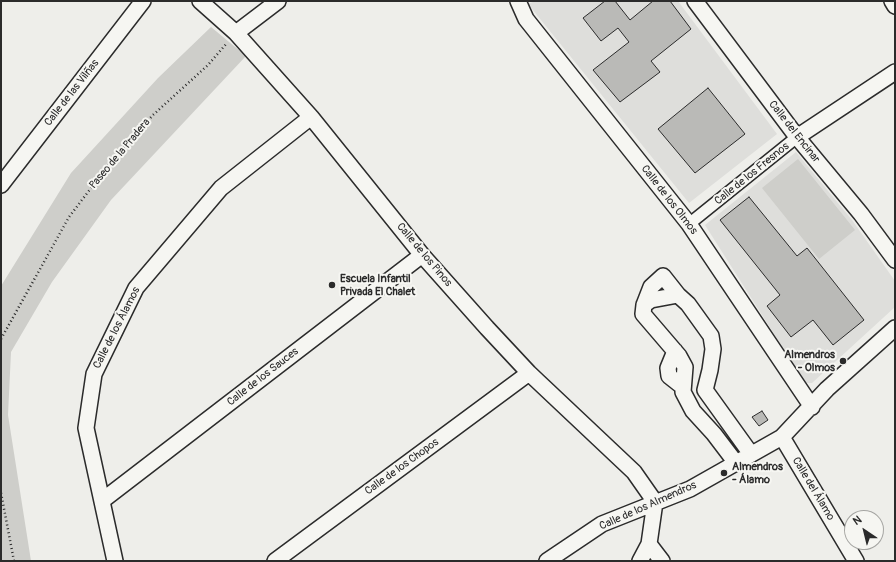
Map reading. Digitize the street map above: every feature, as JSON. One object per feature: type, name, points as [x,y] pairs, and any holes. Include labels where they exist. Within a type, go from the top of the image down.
[{"type":"street","name":"Calle de las Vilñas","points":[[1,185],[143,1]]},
{"type":"street","name":"Calle de los Pinos","points":[[200,1],[236,33],[311,117],[422,255],[529,372],[634,472],[655,502]]},
{"type":"street","points":[[236,33],[278,1]]},
{"type":"street","name":"Calle de los Olmos","points":[[518,1],[526,19],[689,224],[812,407]]},
{"type":"street","name":"Calle del Encinar","points":[[695,1],[797,137],[861,214],[895,260]]},
{"type":"street","points":[[892,1],[895,6]]},
{"type":"street","name":"Calle de los Fresnos","points":[[689,224],[797,137],[895,72]]},
{"type":"street","name":"Calle de los Álamos","points":[[115,561],[103,500],[86,428],[94,374],[136,288],[221,188],[311,117]]},
{"type":"street","name":"Calle de los Sauces","points":[[103,500],[422,255]]},
{"type":"street","points":[[736,463],[714,434],[693,411],[683,392],[685,367],[675,351],[643,314],[644,305],[651,287],[663,276],[678,295],[688,304],[711,336],[712,349],[710,370],[705,390],[752,454]]},
{"type":"street","points":[[644,305],[651,300],[678,295]]},
{"type":"street","name":"Calle de los Almendros","points":[[547,561],[602,524],[690,489],[782,437],[853,365],[895,328]]},
{"type":"street","name":"Calle de los Chopos","points":[[275,561],[529,372]]},
{"type":"street","name":"Calle del Álamo","points":[[782,437],[856,561]]},
{"type":"street","points":[[640,561],[649,544],[655,502]]},
{"type":"street","points":[[649,544],[662,561]]},
{"type":"path","name":"Paseo de la Pradera","points":[[1,339],[69,217],[107,167],[153,115],[208,65],[236,33]]},
{"type":"path","points":[[1,493],[14,561]]},
{"type":"shaded area","points":[[535,1],[678,1],[777,134],[689,203],[528,4]]},
{"type":"shaded area","points":[[211,27],[246,56],[111,200],[52,282],[11,352],[8,415],[31,561],[1,561],[1,286],[71,173],[158,78]]},
{"type":"shaded area","points":[[796,152],[852,220],[895,281],[895,307],[812,383],[805,383],[705,225]]},
{"type":"shaded area","points":[[798,159],[855,230],[819,259],[762,188]]},
{"type":"building","points":[[605,1],[615,1],[630,20],[653,1],[670,1],[691,29],[651,61],[660,72],[620,102],[593,70],[629,42],[618,28],[601,41],[583,18]]},
{"type":"building","points":[[708,88],[745,134],[695,173],[658,129]]},
{"type":"building","points":[[749,197],[797,256],[807,248],[864,320],[833,345],[813,320],[791,337],[767,306],[780,295],[720,220]]},
{"type":"building","points":[[762,411],[768,420],[759,426],[752,417]]},
{"type":"place","name":"Escuela Infantil Privada El Chalet","points":[[332,285]]},
{"type":"place","name":"Almendros - Olmos","points":[[843,361]]},
{"type":"place","name":"Almendros - Álamo","points":[[724,473]]}]
